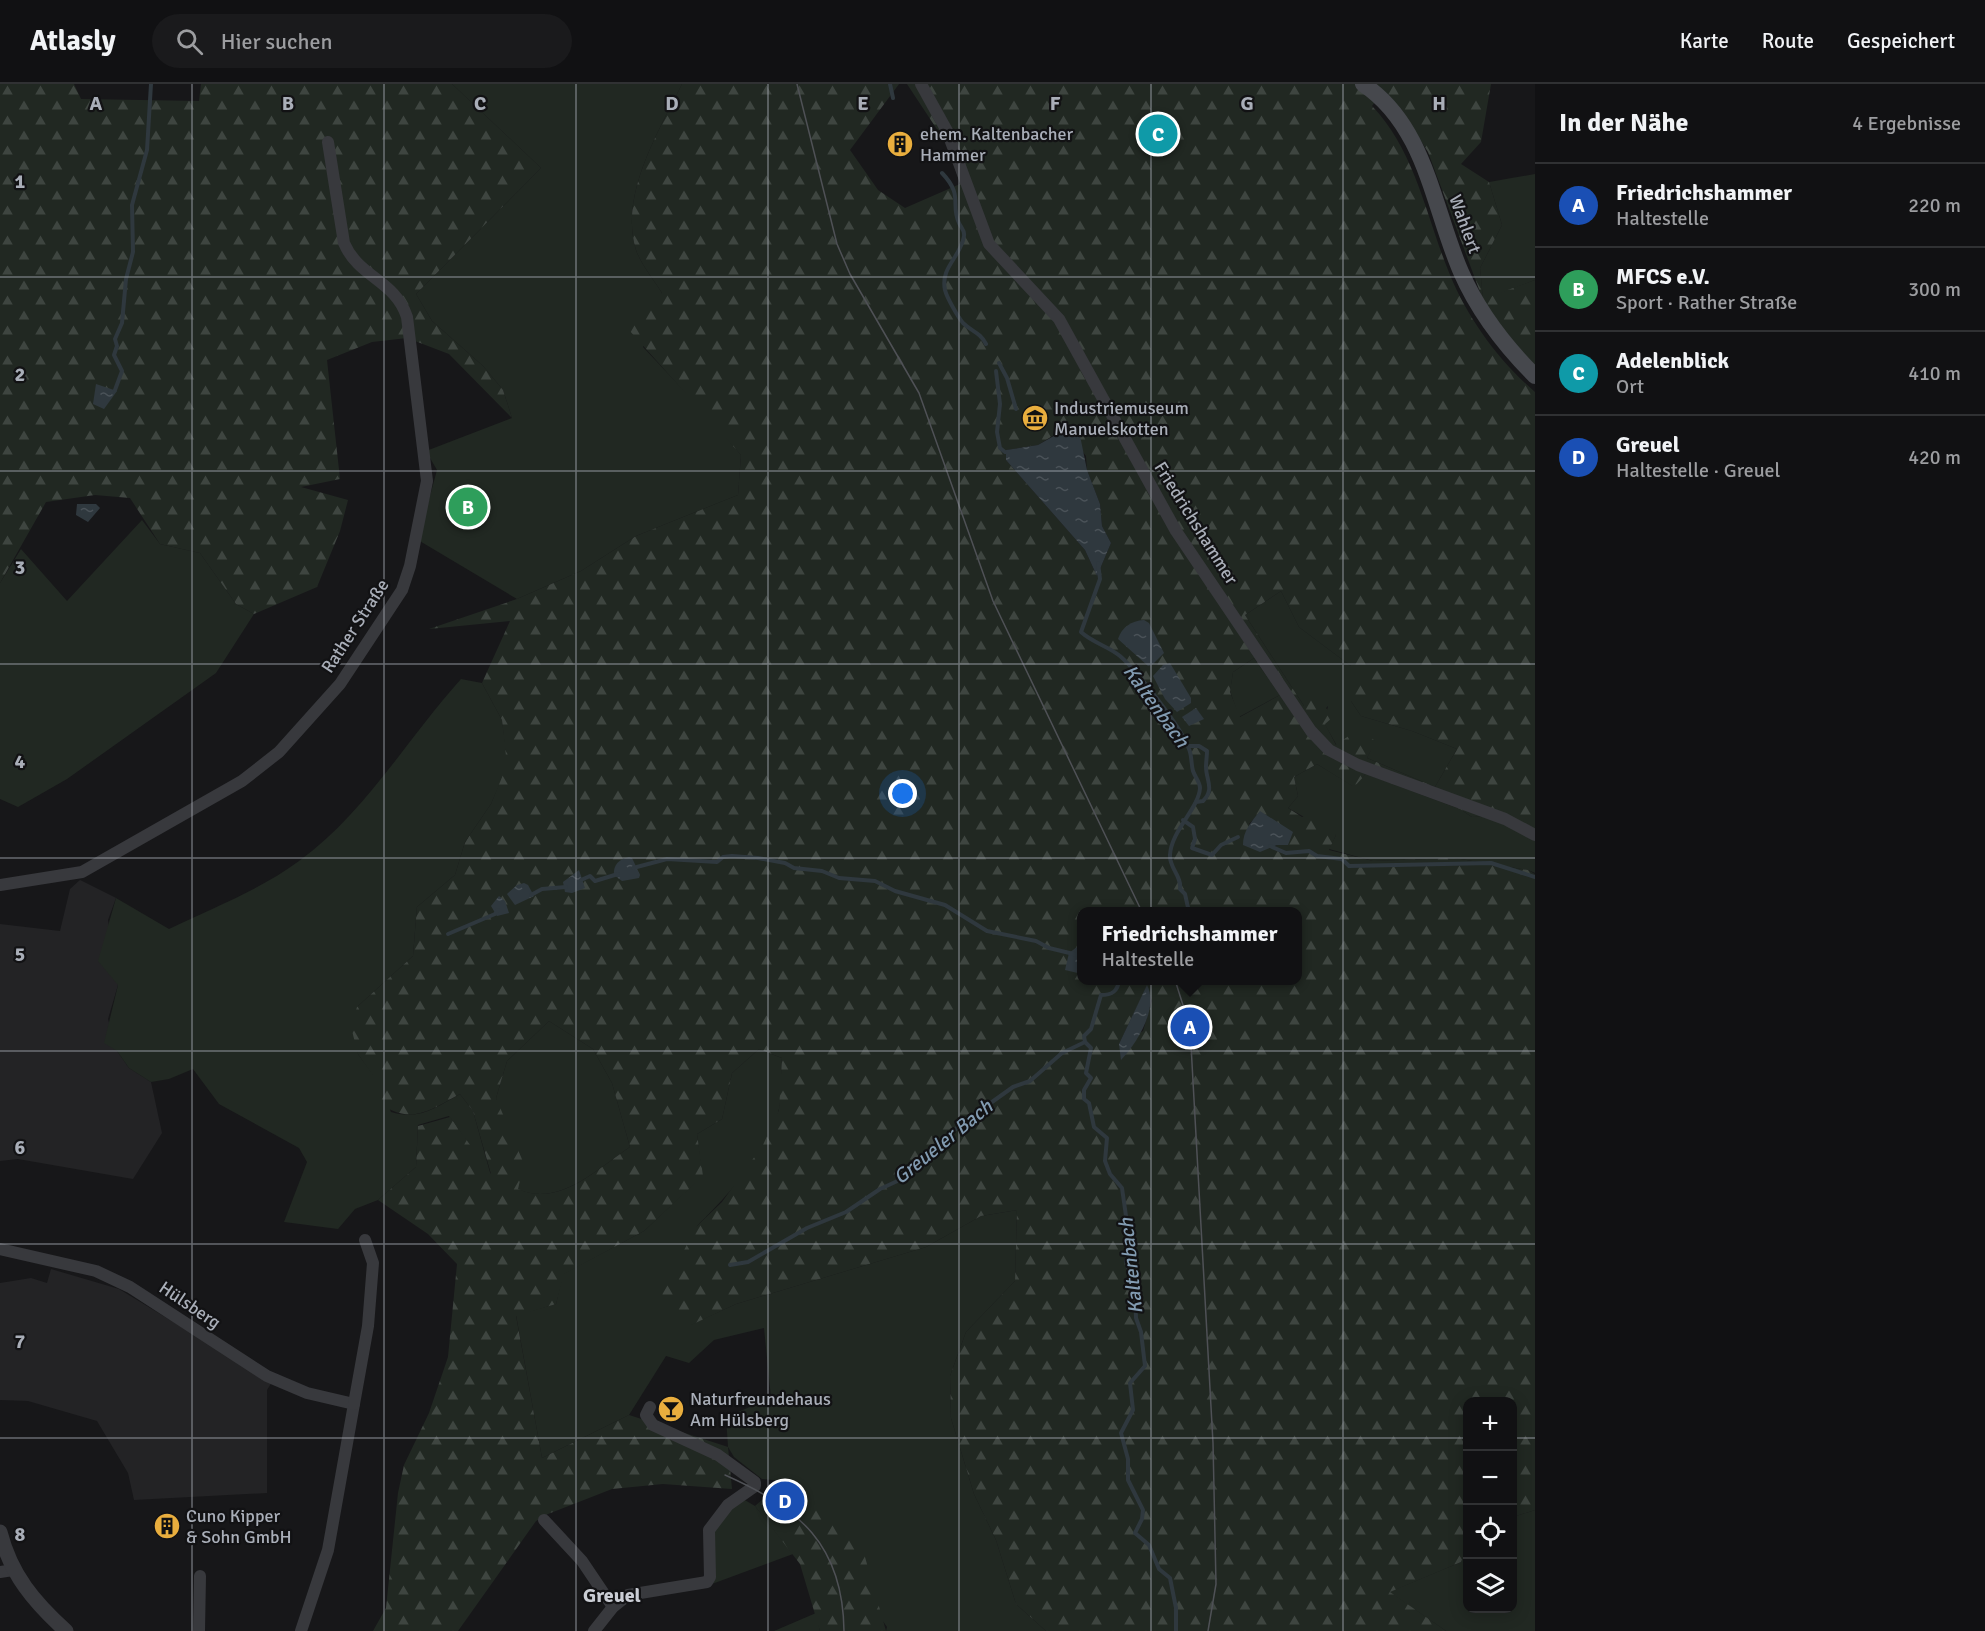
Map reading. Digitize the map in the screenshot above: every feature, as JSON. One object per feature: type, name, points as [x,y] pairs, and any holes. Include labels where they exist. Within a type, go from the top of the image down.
[{"type":"main road","name":"Wahlert","points":[[1364,84],[1391,109],[1410,136],[1471,291],[1498,335],[1535,376]]},
{"type":"street","name":"Friedrichshammer","points":[[921,84],[947,131],[989,244],[1059,319],[1176,531],[1311,731],[1329,750],[1358,765],[1505,819],[1535,835]]},
{"type":"street","name":"Rather Straße","points":[[0,885],[82,872],[242,782],[279,752],[340,684],[402,590],[410,567],[427,481],[407,317],[402,301],[391,289],[362,269],[350,256],[344,243],[328,142]]},
{"type":"street","points":[[302,1631],[328,1550],[368,1326],[373,1263],[365,1240]]},
{"type":"street","name":"Hülsberg","points":[[0,1249],[96,1271],[130,1287],[267,1376],[307,1393],[354,1404]]},
{"type":"street","points":[[594,1631],[613,1607],[628,1595],[707,1582],[710,1577],[710,1530],[728,1504],[755,1486],[755,1482],[718,1455],[653,1425],[646,1415],[650,1407]]},
{"type":"street","points":[[544,1521],[582,1561],[613,1607]]},
{"type":"street","points":[[0,1532],[6,1571],[66,1631]]},
{"type":"street","points":[[199,1631],[200,1576]]},
{"type":"shaded area","points":[[80,880],[116,898],[108,920],[118,985],[108,1019],[117,1051],[129,1068],[151,1082],[162,1133],[133,1179],[18,1159],[0,1161],[0,924],[60,931],[70,889]]},
{"type":"shaded area","points":[[51,1269],[119,1289],[272,1382],[267,1390],[267,1493],[134,1500],[128,1473],[97,1421],[28,1401],[0,1400],[0,1283],[31,1278],[47,1283]]},
{"type":"green space","points":[[0,84],[74,84],[81,99],[199,101],[201,84],[452,84],[541,168],[416,294],[432,321],[483,366],[503,390],[512,418],[449,354],[407,338],[372,342],[327,360],[340,479],[301,487],[348,500],[340,531],[317,587],[254,614],[236,604],[200,553],[160,544],[130,498],[95,495],[46,502],[0,583]]},
{"type":"green space","points":[[452,84],[682,84],[644,164],[633,207],[632,229],[636,250],[662,293],[643,347],[741,455],[738,495],[636,536],[581,571],[517,599],[418,540],[437,470],[426,451],[512,418],[503,390],[483,366],[432,321],[416,294],[541,168]]},
{"type":"green space","points":[[682,84],[899,84],[850,150],[878,190],[905,208],[960,184],[948,146],[907,84],[1491,84],[1481,142],[1461,164],[1489,182],[1502,225],[1480,268],[1483,299],[1535,280],[1535,367],[1498,324],[1483,300],[1428,152],[1407,119],[1382,92],[1372,106],[1387,124],[1410,164],[1450,275],[1475,323],[1509,367],[1535,392],[1535,841],[1487,816],[1472,817],[1460,809],[1366,774],[1354,787],[1317,764],[1294,777],[1298,796],[1288,808],[1302,817],[1318,811],[1336,835],[1329,850],[1373,861],[1454,858],[1528,870],[1535,874],[1535,1510],[1517,1516],[1517,1397],[1463,1397],[1463,1557],[1461,1562],[1390,1592],[1446,1631],[1046,1631],[1016,1604],[996,1540],[974,1494],[951,1418],[950,1376],[966,1332],[1015,1281],[1017,1210],[981,1216],[926,1247],[736,1304],[689,1326],[661,1293],[697,1226],[722,1202],[763,1145],[779,1110],[782,1058],[759,1049],[732,1073],[722,1119],[697,1134],[703,1176],[644,1231],[564,1274],[556,1304],[516,1316],[542,1458],[629,1415],[728,1447],[732,1489],[663,1484],[612,1489],[548,1514],[536,1521],[458,1631],[373,1631],[386,1608],[398,1493],[404,1465],[429,1413],[448,1357],[457,1264],[428,1234],[378,1200],[416,1167],[418,1126],[450,1117],[491,1174],[473,1111],[460,1094],[437,1107],[417,1114],[397,1112],[373,1099],[379,1084],[358,1054],[351,1027],[357,1007],[413,956],[417,907],[455,875],[465,842],[491,804],[507,765],[502,720],[482,683],[510,621],[429,629],[517,599],[581,571],[636,536],[738,495],[741,455],[629,330],[662,293],[636,250],[632,229],[633,207],[644,164]],"holes":[[[1065,428],[1086,456],[1087,470],[1100,504],[1102,526],[1111,543],[1097,576],[1085,550],[1006,460],[1006,450],[1038,445]],[[1281,591],[1299,627],[1351,666],[1351,701],[1361,716],[1412,731],[1457,749],[1435,787],[1367,758],[1376,741],[1357,730],[1336,745],[1325,724],[1333,717],[1326,708],[1328,706],[1314,691],[1304,706],[1245,615]],[[1254,658],[1280,695],[1240,717],[1230,692],[1233,672]],[[1260,812],[1277,845],[1273,848],[1249,824]],[[1147,986],[1152,1001],[1143,1031],[1119,1044]],[[549,1021],[593,1049],[612,1083],[630,1147],[591,1175],[563,1190],[548,1194],[533,1194],[518,1189],[524,1164],[496,1098],[507,1061]]]},
{"type":"green space","points":[[1535,174],[1535,280],[1483,300],[1480,268],[1502,225],[1489,182]]},
{"type":"green space","points":[[142,520],[160,544],[200,553],[236,604],[254,614],[216,673],[67,779],[18,807],[0,799],[0,583],[21,549],[67,601]]},
{"type":"green space","points":[[1281,591],[1299,627],[1351,666],[1351,701],[1361,716],[1412,731],[1457,749],[1435,787],[1367,758],[1375,741],[1357,731],[1337,746],[1324,723],[1328,706],[1304,706],[1245,615]]},
{"type":"green space","points":[[1254,658],[1280,695],[1239,717],[1230,691],[1233,672]]},
{"type":"green space","points":[[461,679],[482,683],[502,720],[508,765],[491,804],[465,842],[455,875],[417,907],[413,956],[357,1007],[358,1054],[380,1084],[391,1112],[419,1114],[460,1094],[473,1111],[491,1176],[449,1116],[418,1125],[416,1167],[378,1200],[355,1209],[338,1229],[284,1222],[307,1162],[299,1148],[219,1104],[193,1069],[169,1079],[151,1082],[129,1068],[117,1051],[104,1043],[118,985],[98,961],[116,898],[169,929],[252,890],[284,871],[323,842],[345,821]]},
{"type":"green space","points":[[1317,764],[1353,786],[1366,774],[1460,809],[1472,817],[1487,816],[1535,841],[1535,873],[1454,858],[1373,861],[1329,849],[1336,835],[1288,808],[1298,796],[1294,777]]},
{"type":"green space","points":[[549,1021],[593,1049],[612,1083],[630,1147],[591,1175],[563,1190],[548,1194],[533,1194],[517,1189],[496,1098],[507,1061]]},
{"type":"green space","points":[[759,1049],[782,1058],[779,1109],[766,1140],[746,1172],[697,1226],[690,1325],[736,1304],[926,1247],[981,1216],[1017,1210],[1015,1281],[966,1332],[950,1376],[951,1418],[974,1494],[996,1540],[1016,1604],[1046,1631],[886,1631],[887,1627],[784,1481],[762,1479],[734,1457],[728,1447],[726,1417],[771,1398],[764,1328],[714,1340],[689,1363],[666,1356],[629,1415],[542,1458],[516,1315],[556,1304],[563,1274],[644,1231],[702,1176],[697,1134],[722,1119],[732,1073]]},
{"type":"green space","points":[[784,1481],[861,1543],[886,1631],[820,1631],[800,1564],[755,1506]]},
{"type":"green space","points":[[743,1499],[755,1506],[793,1554],[712,1584],[714,1531],[720,1518]]},
{"type":"green space","points":[[1535,1510],[1535,1631],[1446,1631],[1389,1592],[1461,1562],[1463,1557],[1463,1613],[1517,1613],[1517,1516]]},
{"type":"green space","points":[[816,1613],[820,1631],[774,1631]]},
{"type":"water","points":[[96,384],[117,391],[104,409],[93,404]]},
{"type":"water","points":[[1073,425],[1078,426],[1087,470],[1100,504],[1102,526],[1111,543],[1097,576],[1085,550],[1006,460],[1006,450],[1038,445]]},
{"type":"water","points":[[77,504],[96,504],[100,508],[88,522],[76,515]]},
{"type":"water","points":[[1144,620],[1149,623],[1164,653],[1148,666],[1118,639],[1128,625]]},
{"type":"water","points":[[1170,663],[1191,698],[1191,703],[1177,712],[1165,699],[1153,676],[1163,665]]},
{"type":"water","points":[[1196,708],[1204,719],[1189,726],[1182,717]]},
{"type":"water","points":[[1260,811],[1293,832],[1288,845],[1277,845],[1260,852],[1243,845],[1246,831]]},
{"type":"water","points":[[632,858],[640,875],[639,878],[622,881],[614,875],[615,868],[622,859]]},
{"type":"water","points":[[579,870],[585,888],[572,893],[565,892],[563,882]]},
{"type":"water","points":[[524,883],[528,885],[534,896],[515,905],[507,894],[517,885]]},
{"type":"water","points":[[499,896],[505,901],[509,913],[497,916],[491,906]]},
{"type":"water","points":[[1077,947],[1077,973],[1065,970],[1069,953]]},
{"type":"water","points":[[1147,985],[1150,994],[1148,1014],[1134,1044],[1121,1060],[1119,1044]]},
{"type":"waterway","points":[[115,390],[122,371],[114,355],[117,346],[115,339],[122,323],[126,279],[133,252],[132,205],[147,150],[151,84]]},
{"type":"waterway","name":"Kaltenbach","points":[[890,84],[893,98]]},
{"type":"waterway","name":"Kaltenbach","points":[[942,173],[953,188],[957,216],[964,234],[959,250],[945,275],[945,290],[963,323],[978,334],[986,344]]},
{"type":"waterway","name":"Kaltenbach","points":[[999,363],[1007,378],[1016,409]]},
{"type":"waterway","points":[[996,371],[1000,404],[997,432],[1000,448],[1005,452]]},
{"type":"waterway","name":"Kaltenbach","points":[[1098,563],[1100,579],[1081,632],[1120,656],[1158,700],[1185,740],[1190,752],[1193,771],[1200,786],[1195,804],[1175,837],[1170,855],[1171,864],[1179,880],[1180,889],[1185,894],[1188,907]]},
{"type":"waterway","points":[[1189,746],[1199,746],[1207,751],[1209,792],[1203,801],[1196,802]]},
{"type":"waterway","points":[[1183,820],[1193,827],[1195,839],[1192,848],[1212,855],[1221,845],[1238,837]]},
{"type":"waterway","points":[[1270,846],[1286,853],[1309,851],[1317,856],[1342,859],[1349,866],[1491,863],[1535,877]]},
{"type":"waterway","points":[[633,868],[667,859],[717,862],[723,857],[732,856],[785,863],[794,868],[822,871],[839,878],[875,881],[895,891],[945,905],[987,931],[1036,941],[1049,948],[1077,955]]},
{"type":"waterway","points":[[581,880],[590,876],[595,881],[618,874]]},
{"type":"waterway","points":[[531,895],[542,889],[566,887]]},
{"type":"waterway","points":[[448,934],[495,914],[498,910]]},
{"type":"waterway","name":"Kaltenbach","points":[[1118,985],[1113,992],[1101,995],[1091,1029],[1084,1036],[1085,1042],[1091,1048],[1086,1073],[1091,1078],[1084,1090],[1084,1099],[1089,1103],[1094,1127],[1107,1138],[1105,1161],[1110,1174],[1122,1188],[1131,1251],[1126,1261],[1135,1288],[1136,1318],[1141,1332],[1145,1366],[1130,1383],[1133,1410],[1121,1433],[1128,1459],[1128,1480],[1143,1510],[1142,1519],[1135,1533],[1149,1545],[1159,1569],[1170,1578],[1176,1608],[1176,1631]]},
{"type":"waterway","name":"Greueler Bach","points":[[730,1265],[748,1262],[807,1228],[846,1212],[880,1189],[904,1178],[933,1148],[964,1122],[1013,1087],[1030,1081],[1062,1053],[1085,1042]]},
{"type":"tram line","points":[[797,84],[837,244],[850,274],[919,393],[993,601],[1140,907]]},
{"type":"tram line","points":[[1177,985],[1190,1027],[1213,1443],[1216,1584],[1208,1631]]},
{"type":"tram line","points":[[725,1475],[775,1501],[812,1533],[825,1552],[835,1575],[842,1601],[844,1631]]},
{"type":"place","name":"Adelenblick","points":[[1158,134]]},
{"type":"place","name":"ehem. Kaltenbacher Hammer","points":[[900,144]]},
{"type":"place","name":"Industriemuseum Manuelskotten","points":[[1035,418]]},
{"type":"place","name":"MFCS e.V.","points":[[468,507]]},
{"type":"place","name":"Friedrichshammer","points":[[1190,1027]]},
{"type":"place","name":"Naturfreundehaus Am Hülsberg","points":[[671,1409]]},
{"type":"place","name":"Greuel","points":[[785,1501]]},
{"type":"place","name":"Cuno Kipper & Sohn GmbH","points":[[167,1526]]},
{"type":"district","name":"Greuel","points":[[612,1595]]}]
